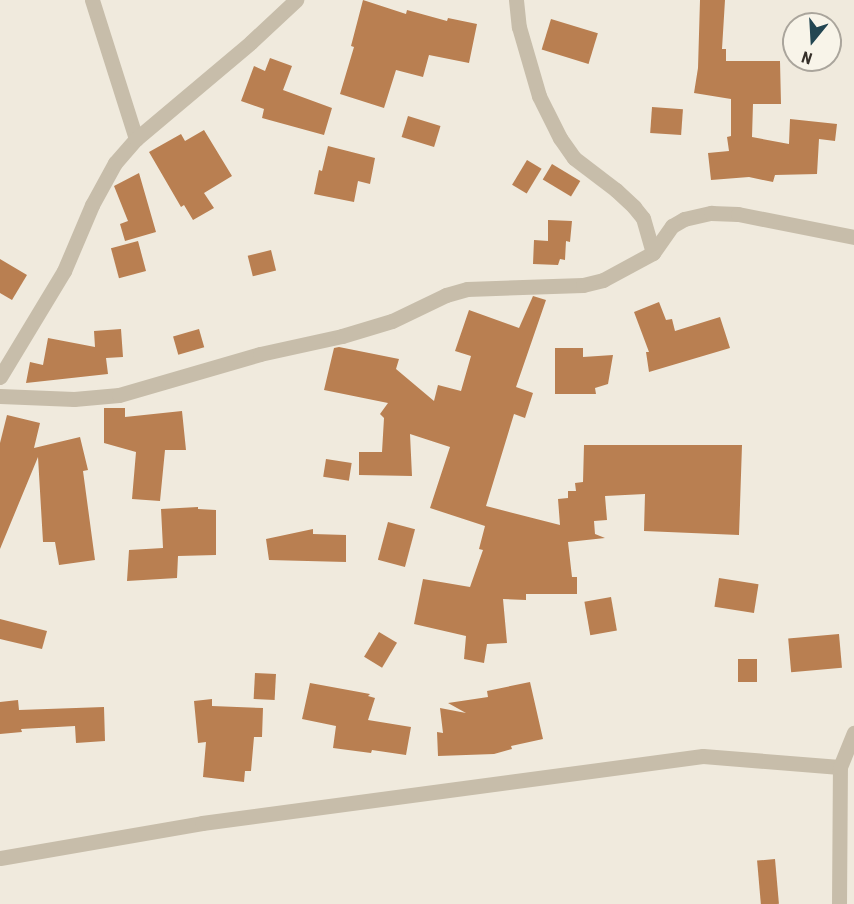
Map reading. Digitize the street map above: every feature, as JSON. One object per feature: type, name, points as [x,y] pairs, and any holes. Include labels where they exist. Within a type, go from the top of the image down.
[{"type":"street","points":[[92,0],[136,139]]},
{"type":"street","points":[[0,377],[64,271],[92,205],[111,170],[136,139],[296,0]]},
{"type":"street","points":[[516,0],[519,27],[539,96],[560,138],[574,158],[616,190],[643,218],[653,253]]},
{"type":"street","points":[[0,396],[74,399],[119,394],[260,354],[342,336],[392,321],[446,295],[467,289],[583,285],[603,280],[653,253],[672,226],[684,219],[711,213],[738,214],[854,237]]},
{"type":"street","points":[[839,904],[840,767],[854,733]]},
{"type":"street","points":[[0,858],[202,823],[703,756],[840,767]]},
{"type":"building","points":[[363,0],[406,14],[407,10],[447,21],[448,18],[477,24],[469,63],[429,55],[423,77],[396,70],[384,108],[340,94],[354,47],[351,46]]},
{"type":"building","points":[[700,0],[725,0],[722,49],[726,49],[726,61],[780,61],[781,104],[753,104],[752,137],[789,144],[790,119],[837,124],[835,141],[819,139],[817,174],[775,175],[773,182],[749,177],[711,180],[708,153],[729,151],[727,137],[731,136],[731,99],[694,93],[698,68]]},
{"type":"building","points":[[551,19],[598,33],[589,64],[542,50]]},
{"type":"building","points":[[270,58],[292,66],[283,90],[332,108],[324,135],[262,118],[264,109],[241,101],[254,66],[265,71]]},
{"type":"building","points":[[652,107],[683,109],[681,135],[650,133]]},
{"type":"building","points":[[408,116],[441,126],[434,147],[402,137]]},
{"type":"building","points":[[204,130],[232,176],[204,193],[214,208],[193,220],[184,205],[181,207],[149,152],[181,134],[185,141]]},
{"type":"building","points":[[328,146],[375,158],[370,184],[358,181],[354,202],[314,194],[319,170],[322,171]]},
{"type":"building","points":[[527,160],[542,169],[527,194],[512,185]]},
{"type":"building","points":[[552,164],[580,181],[571,196],[543,179]]},
{"type":"building","points":[[139,173],[156,232],[125,241],[120,224],[128,221],[114,186]]},
{"type":"building","points":[[548,220],[572,221],[570,242],[566,241],[565,260],[560,259],[558,265],[533,264],[534,240],[548,241]]},
{"type":"building","points":[[138,241],[146,271],[119,278],[111,248]]},
{"type":"building","points":[[271,250],[276,270],[253,276],[248,256]]},
{"type":"building","points":[[0,259],[27,275],[12,300],[0,293]]},
{"type":"building","points":[[533,296],[546,300],[516,387],[533,393],[525,418],[514,414],[486,506],[560,525],[558,499],[568,498],[568,491],[576,491],[575,483],[583,482],[584,445],[742,445],[739,535],[644,531],[645,494],[605,496],[607,520],[594,521],[595,534],[605,538],[568,542],[572,577],[577,577],[577,594],[526,594],[526,600],[503,599],[507,643],[487,644],[484,663],[464,659],[466,636],[414,624],[423,579],[470,587],[483,550],[479,549],[485,526],[430,508],[450,447],[410,434],[412,476],[359,475],[359,452],[382,452],[384,418],[380,414],[388,403],[324,390],[334,348],[339,347],[399,359],[396,369],[434,401],[438,385],[461,391],[471,356],[455,351],[469,310],[519,328]]},
{"type":"building","points":[[659,302],[666,320],[672,319],[675,331],[720,317],[730,348],[649,372],[646,352],[649,352],[634,312]]},
{"type":"building","points":[[121,329],[123,357],[106,358],[108,374],[26,383],[30,362],[43,365],[48,338],[95,347],[94,331]]},
{"type":"building","points":[[199,329],[204,347],[178,355],[173,336]]},
{"type":"building","points":[[555,348],[583,348],[583,357],[613,355],[608,384],[595,388],[596,394],[555,394]]},
{"type":"building","points":[[104,408],[125,408],[125,417],[182,411],[186,450],[165,450],[160,501],[132,499],[136,452],[104,443]]},
{"type":"building","points":[[7,415],[40,423],[34,448],[80,437],[88,470],[83,471],[95,560],[59,565],[55,542],[43,542],[38,457],[0,549],[0,443]]},
{"type":"building","points":[[326,459],[352,463],[349,481],[323,477]]},
{"type":"building","points":[[198,507],[198,509],[216,510],[216,555],[178,556],[177,578],[127,581],[129,550],[163,548],[161,509]]},
{"type":"building","points":[[388,522],[415,529],[405,567],[378,560]]},
{"type":"building","points":[[313,529],[313,534],[346,535],[346,562],[269,560],[266,539]]},
{"type":"building","points":[[719,578],[759,584],[754,613],[714,607]]},
{"type":"building","points":[[611,597],[617,630],[590,635],[584,602]]},
{"type":"building","points":[[0,619],[47,631],[42,649],[0,639]]},
{"type":"building","points":[[379,632],[397,643],[382,668],[364,657]]},
{"type":"building","points":[[839,634],[842,668],[791,672],[788,638]]},
{"type":"building","points":[[738,659],[757,659],[757,682],[738,682]]},
{"type":"building","points":[[255,673],[276,674],[275,700],[254,699]]},
{"type":"building","points":[[530,682],[543,739],[511,746],[512,749],[494,754],[438,756],[437,732],[443,733],[440,708],[466,713],[448,703],[488,697],[487,691]]},
{"type":"building","points":[[310,683],[370,694],[368,696],[375,698],[368,720],[411,727],[406,755],[333,748],[336,726],[302,719]]},
{"type":"building","points":[[212,699],[212,706],[263,708],[262,737],[254,737],[251,771],[245,771],[244,782],[203,777],[206,742],[198,743],[194,701]]},
{"type":"building","points":[[18,700],[19,710],[104,707],[105,741],[76,743],[75,726],[21,729],[22,732],[0,734],[0,702]]},
{"type":"building","points":[[775,859],[779,904],[761,904],[757,861]]}]
